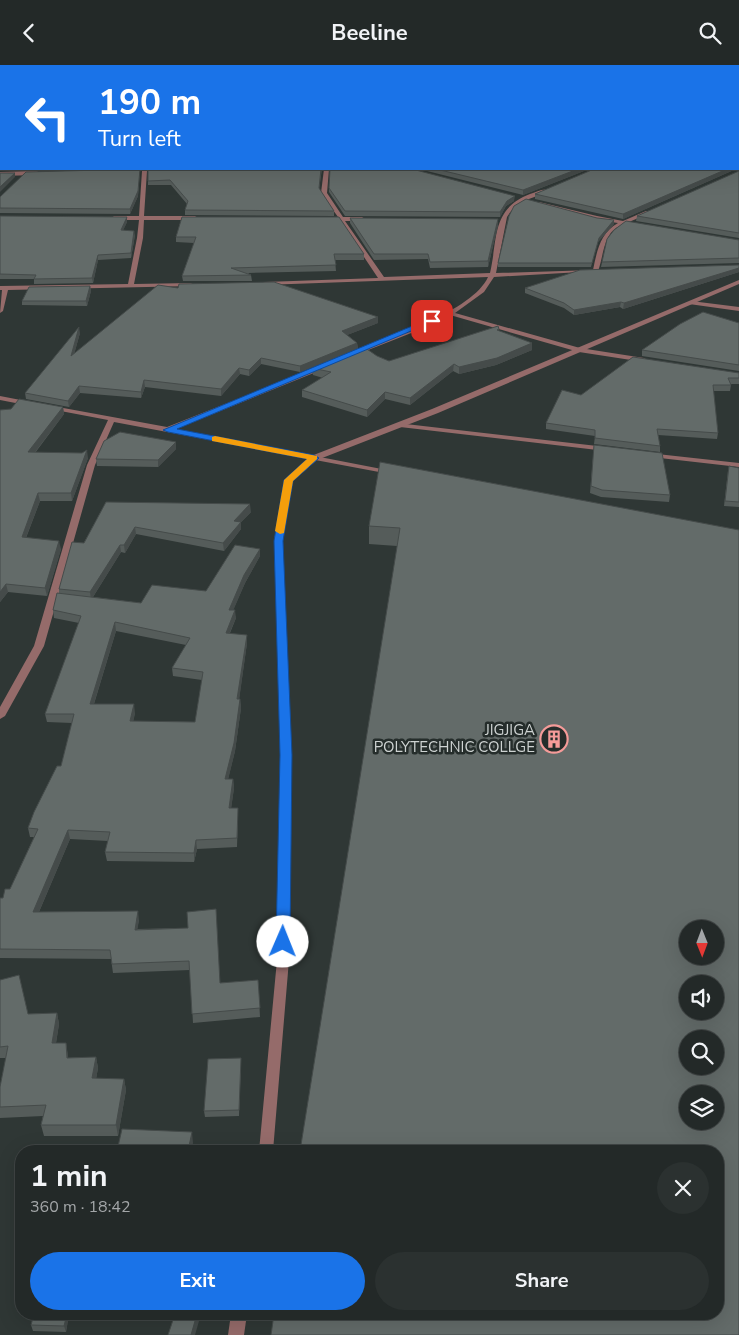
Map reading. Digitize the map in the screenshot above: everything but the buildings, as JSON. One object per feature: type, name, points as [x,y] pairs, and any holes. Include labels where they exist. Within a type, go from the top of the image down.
[{"type":"street","points":[[117,171],[130,170]]},
{"type":"street","points":[[131,285],[142,218],[144,170]]},
{"type":"street","points":[[326,170],[324,193],[382,279]]},
{"type":"street","points":[[0,174],[26,171],[42,173]]},
{"type":"street","points":[[18,180],[26,171]]},
{"type":"street","points":[[352,355],[449,313],[484,290],[492,273],[503,221],[510,208],[524,199],[551,188]]},
{"type":"street","points":[[514,196],[640,226]]},
{"type":"street","points":[[596,271],[600,247],[607,232],[650,211]]},
{"type":"street","points":[[104,218],[202,218]]},
{"type":"street","points":[[322,219],[370,219]]},
{"type":"street","points":[[494,220],[503,221]]},
{"type":"street","points":[[260,284],[492,273],[605,270]]},
{"type":"street","points":[[267,1145],[283,960],[286,755],[278,541],[289,480],[314,458],[400,425],[739,282]]},
{"type":"street","points":[[0,311],[2,288],[201,285]]},
{"type":"street","points":[[691,303],[739,309]]},
{"type":"street","points":[[449,313],[579,350],[654,362]]},
{"type":"street","points":[[168,430],[334,362]]},
{"type":"street","points":[[0,399],[401,474]]},
{"type":"street","points":[[0,716],[39,646],[91,465],[112,419]]},
{"type":"street","points":[[400,425],[613,450]]},
{"type":"street","points":[[642,454],[739,465]]},
{"type":"street","points":[[236,1335],[238,1320]]},
{"type":"slow traffic","points":[[215,439],[314,458],[289,480],[280,531]]},
{"type":"place","name":"JIGJIGA POLYTECHNIC COLLGE","points":[[554,739]]},
{"type":"route","points":[[283,942],[286,755],[284,645],[278,541],[289,480],[314,458],[168,430],[432,321]]}]
